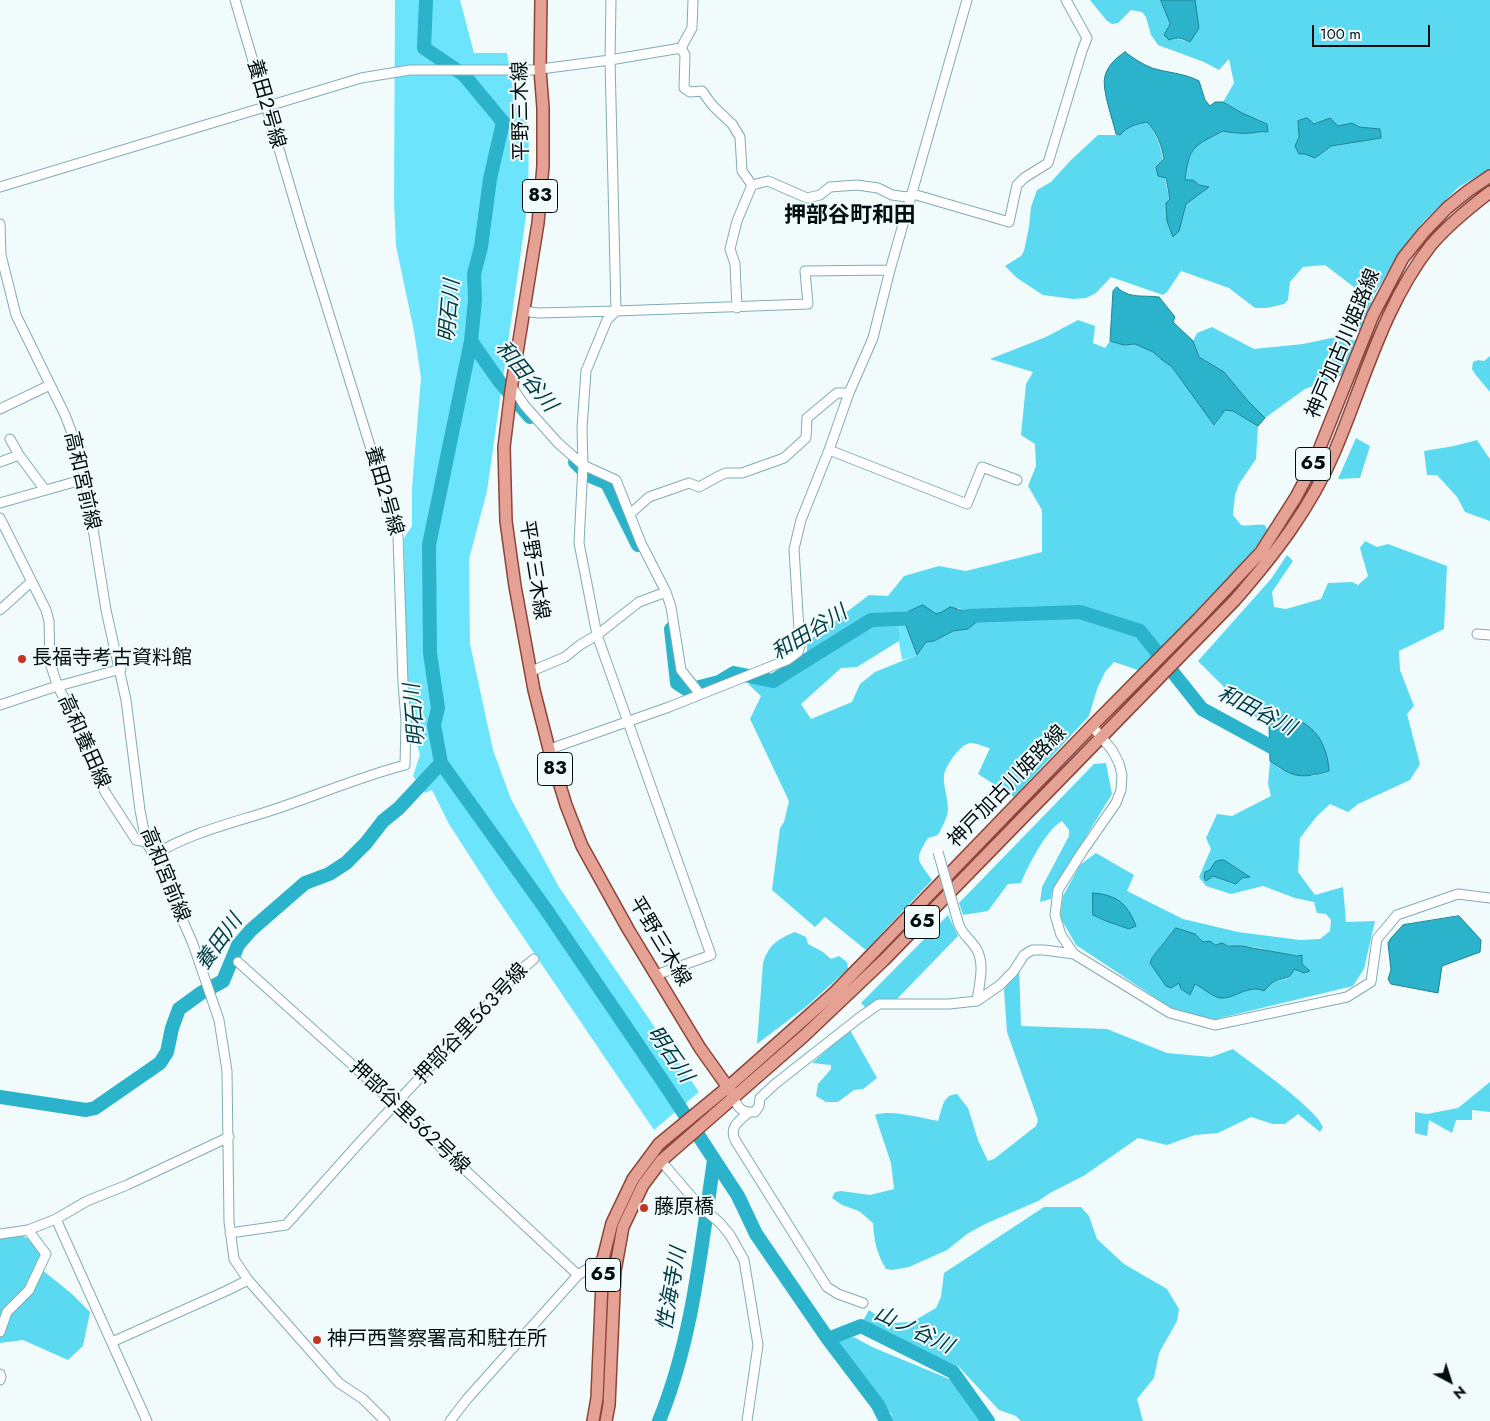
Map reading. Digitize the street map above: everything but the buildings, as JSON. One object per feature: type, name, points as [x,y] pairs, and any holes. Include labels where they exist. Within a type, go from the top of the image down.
[{"type":"main road","name":"平野三木線","points":[[541,0],[537,70],[543,108],[543,166],[538,223],[504,447],[506,521],[515,586],[534,690],[566,805],[582,846],[610,897],[700,1048],[731,1092]]},
{"type":"main road","name":"神戸加古川姫路線","points":[[606,1421],[609,1405],[615,1271],[624,1227],[643,1185],[664,1159],[714,1114],[731,1092],[841,986],[1261,552],[1296,497],[1313,465],[1373,315],[1403,258],[1447,208],[1490,176]]},
{"type":"main road","name":"神戸加古川姫路線","points":[[593,1421],[597,1398],[603,1260],[612,1223],[633,1179],[659,1144],[709,1102],[731,1092],[804,1036],[878,966],[1235,600],[1294,528],[1311,500],[1334,454],[1388,317],[1402,289],[1432,244],[1458,218],[1490,192]]},
{"type":"street","name":"養田２号線","points":[[154,855],[169,846],[236,820],[260,814],[405,765],[406,721],[398,536],[302,227],[235,0]]},
{"type":"street","points":[[611,0],[610,60],[616,312],[607,320],[586,371],[582,428],[583,465],[579,543],[597,635],[711,955],[656,975]]},
{"type":"street","points":[[681,48],[692,28],[693,0]]},
{"type":"street","points":[[550,749],[629,721],[787,660],[798,652],[800,646],[799,614],[794,549],[801,520],[849,393],[873,338],[890,270],[967,0]]},
{"type":"street","points":[[752,185],[768,181],[807,198],[820,195],[830,187],[857,185],[878,188],[892,195],[907,196],[913,194],[1008,222],[1017,185],[1024,178],[1048,163],[1087,38],[1066,0]]},
{"type":"street","points":[[0,187],[362,78],[410,70],[537,70],[681,48]]},
{"type":"street","points":[[681,48],[685,55],[684,88],[690,92],[702,92],[712,105],[732,124],[740,137],[742,171],[752,185]]},
{"type":"street","points":[[737,308],[735,264],[730,249],[738,221],[752,185]]},
{"type":"street","name":"高和宮前線","points":[[0,224],[2,255],[16,314],[73,436],[85,479],[106,610],[126,700],[146,842],[154,855],[193,944],[219,1020],[227,1071],[230,1233],[234,1259],[248,1280],[339,1383],[363,1399],[384,1421]]},
{"type":"street","points":[[524,311],[538,313],[616,312],[808,304],[805,271],[890,270]]},
{"type":"street","points":[[0,409],[50,385]]},
{"type":"street","points":[[511,392],[558,444],[583,465],[616,480],[641,542],[672,607],[682,670],[700,694]]},
{"type":"street","points":[[630,514],[649,497],[689,483],[699,487],[726,473],[742,473],[784,458],[806,438],[806,418],[837,393],[849,393]]},
{"type":"street","points":[[10,439],[18,455],[45,490]]},
{"type":"street","points":[[829,450],[967,504],[982,467],[1018,480]]},
{"type":"street","points":[[0,462],[18,455]]},
{"type":"street","points":[[0,503],[85,479]]},
{"type":"street","name":"高和養田線","points":[[0,518],[46,610],[49,621],[50,663],[58,687],[68,705],[106,792],[136,840],[146,842]]},
{"type":"street","points":[[0,610],[31,582]]},
{"type":"street","points":[[532,672],[565,657],[597,635],[638,602],[666,592]]},
{"type":"street","points":[[1477,634],[1490,635]]},
{"type":"street","points":[[0,705],[51,688],[120,669]]},
{"type":"street","points":[[1092,726],[1101,738]]},
{"type":"street","name":"神戸加古川姫路線","points":[[1101,738],[1112,750],[1118,763],[1122,775],[1121,790],[1116,803],[1058,890],[1054,915],[1061,936],[1074,954],[1170,1013],[1215,1025],[1347,997],[1371,982],[1377,939],[1396,915],[1458,894],[1490,898]]},
{"type":"street","points":[[938,852],[960,931],[978,951],[981,969],[976,1001]]},
{"type":"street","name":"神戸加古川姫路線","points":[[748,1113],[755,1112],[759,1106],[760,1098],[775,1084],[858,1018],[879,1004],[949,1004],[976,1001],[1000,985],[1013,972],[1024,955],[1032,950],[1074,954]]},
{"type":"street","name":"押部谷里５６３号線","points":[[230,1233],[286,1225],[360,1142],[518,972],[534,959]]},
{"type":"street","name":"押部谷里５６２号線","points":[[238,962],[340,1053],[578,1275]]},
{"type":"street","points":[[731,1092],[737,1106],[742,1111],[748,1113],[732,1128],[735,1140],[827,1287],[850,1300],[863,1303]]},
{"type":"street","points":[[0,1234],[28,1230],[56,1219],[87,1201],[127,1185],[229,1137]]},
{"type":"street","points":[[664,1159],[697,1203],[720,1223],[730,1235],[744,1260],[758,1345],[747,1421]]},
{"type":"street","points":[[56,1219],[147,1421]]},
{"type":"street","points":[[0,1332],[8,1312],[29,1290],[46,1254],[28,1230]]},
{"type":"street","points":[[450,1421],[467,1399],[578,1275],[603,1260]]},
{"type":"street","points":[[112,1342],[226,1292],[248,1280]]},
{"type":"street","points":[[0,1374],[0,1380]]},
{"type":"shaded area","points":[[395,0],[424,0],[422,31],[428,32],[431,21],[431,0],[460,0],[474,53],[507,53],[517,112],[529,126],[528,202],[487,491],[469,559],[470,644],[493,750],[511,799],[559,887],[699,1092],[654,1130],[494,894],[449,824],[432,790],[425,793],[413,776],[420,755],[406,702],[404,538],[412,526],[412,488],[421,378],[414,331],[396,246],[394,201]]},
{"type":"shaded area","points":[[1090,0],[1161,0],[1170,24],[1167,28],[1174,38],[1190,42],[1198,28],[1195,0],[1490,0],[1490,169],[1459,187],[1423,222],[1401,250],[1374,295],[1361,332],[1354,329],[1367,297],[1325,265],[1303,267],[1290,282],[1288,300],[1284,304],[1267,308],[1255,308],[1229,288],[1181,271],[1163,295],[1111,277],[1096,293],[1086,298],[1073,299],[1043,295],[1017,278],[1005,266],[1021,256],[1024,251],[1031,207],[1037,190],[1051,182],[1098,135],[1120,135],[1132,126],[1147,122],[1159,144],[1167,189],[1182,219],[1186,204],[1208,187],[1185,181],[1191,154],[1195,148],[1205,140],[1223,131],[1234,133],[1268,132],[1267,124],[1223,102],[1234,83],[1229,59],[1219,70],[1204,62],[1158,45],[1151,35],[1146,17],[1142,12],[1131,10],[1118,23],[1112,24],[1107,21]],"holes":[[[1330,119],[1338,126],[1352,123],[1359,127],[1379,129],[1381,138],[1331,146],[1315,158],[1295,146],[1299,137],[1298,121],[1314,124]]]},
{"type":"shaded area","points":[[1161,0],[1195,0],[1199,28],[1190,42],[1177,38],[1169,40],[1164,35],[1170,24]]},
{"type":"shaded area","points":[[1125,52],[1152,68],[1188,76],[1199,81],[1205,100],[1210,106],[1215,102],[1223,102],[1267,124],[1268,132],[1234,133],[1223,131],[1205,140],[1195,148],[1189,160],[1185,180],[1193,180],[1199,185],[1209,187],[1186,204],[1179,231],[1173,237],[1167,221],[1166,203],[1170,199],[1166,178],[1158,176],[1156,167],[1164,159],[1156,135],[1147,122],[1132,126],[1120,135],[1116,134],[1108,104],[1104,81],[1105,76],[1113,62]]},
{"type":"shaded area","points":[[1307,118],[1314,124],[1330,118],[1338,126],[1352,123],[1359,127],[1380,129],[1381,138],[1331,146],[1315,158],[1299,154],[1295,146],[1299,137],[1298,121]]},
{"type":"shaded area","points":[[1117,287],[1131,295],[1159,297],[1175,317],[1173,322],[1193,341],[1199,357],[1224,372],[1265,418],[1258,426],[1233,411],[1225,410],[1214,425],[1172,367],[1153,352],[1135,344],[1124,345],[1110,341],[1113,291]]},
{"type":"shaded area","points":[[1078,320],[1095,326],[1093,343],[1105,348],[1110,341],[1124,345],[1135,344],[1153,352],[1172,367],[1215,425],[1224,410],[1233,411],[1258,426],[1256,459],[1239,484],[1235,495],[1233,515],[1241,525],[1265,525],[1268,531],[1251,553],[1141,671],[1114,662],[1105,672],[1097,689],[1089,716],[1014,797],[978,774],[990,748],[971,743],[959,750],[951,760],[944,775],[948,810],[945,820],[938,835],[928,838],[919,856],[920,863],[932,880],[866,950],[825,917],[815,927],[772,890],[780,828],[784,822],[789,801],[750,719],[761,696],[748,684],[807,657],[807,642],[869,595],[888,596],[904,576],[939,566],[966,571],[1042,552],[1042,510],[1028,486],[1036,466],[1035,444],[1021,435],[1026,384],[1033,372],[990,359],[1046,337]],"holes":[[[959,608],[964,611],[980,612],[985,617],[968,629],[953,631],[934,641],[926,642],[917,655],[875,672],[860,684],[852,702],[811,719],[801,704],[841,668],[857,667],[899,641],[901,636],[897,622],[904,621],[903,615],[936,614]]]},
{"type":"shaded area","points":[[1212,327],[1254,349],[1303,344],[1336,337],[1357,341],[1345,374],[1305,389],[1265,418],[1224,372],[1199,357],[1193,341],[1197,333]]},
{"type":"shaded area","points":[[1490,356],[1490,392],[1472,369],[1473,362],[1478,360],[1484,361]]},
{"type":"shaded area","points":[[1356,438],[1370,446],[1360,478],[1338,479]]},
{"type":"shaded area","points":[[1477,440],[1490,459],[1490,521],[1465,512],[1457,497],[1437,475],[1427,475],[1424,451]]},
{"type":"shaded area","points":[[1365,541],[1377,547],[1388,544],[1447,566],[1444,629],[1399,651],[1400,670],[1414,706],[1407,714],[1420,764],[1410,780],[1358,804],[1348,812],[1330,804],[1317,816],[1300,838],[1298,872],[1315,895],[1343,887],[1346,922],[1375,921],[1364,969],[1353,986],[1212,1020],[1171,1008],[1076,945],[1060,917],[1063,896],[1080,865],[1096,853],[1134,875],[1127,891],[1183,919],[1238,932],[1300,940],[1320,939],[1330,931],[1331,920],[1326,914],[1317,913],[1314,902],[1295,898],[1263,886],[1231,894],[1206,886],[1199,877],[1211,849],[1206,838],[1217,814],[1232,816],[1271,796],[1268,784],[1270,761],[1280,769],[1313,776],[1329,771],[1274,721],[1269,726],[1250,713],[1251,702],[1247,697],[1225,688],[1198,661],[1271,579],[1287,555],[1293,561],[1272,592],[1274,607],[1286,609],[1321,599],[1328,583],[1352,582],[1358,585],[1368,576],[1360,548]],"holes":[[[1221,860],[1224,860],[1250,877],[1242,878],[1236,884],[1213,876],[1210,877]],[[1176,928],[1210,944],[1222,943],[1233,946],[1254,947],[1284,954],[1302,955],[1302,964],[1309,971],[1304,973],[1294,969],[1287,979],[1272,982],[1264,991],[1258,989],[1222,998],[1216,997],[1195,984],[1190,995],[1181,989],[1179,983],[1159,974],[1150,963]]]},
{"type":"shaded area","points":[[923,605],[936,614],[950,607],[986,614],[985,617],[968,629],[953,631],[934,641],[926,642],[917,655],[902,615]]},
{"type":"shaded area","points":[[904,621],[917,655],[902,660],[899,641],[901,635],[897,622]]},
{"type":"shaded area","points":[[1285,715],[1304,723],[1317,735],[1325,751],[1329,771],[1304,776],[1292,774],[1270,761],[1269,726]]},
{"type":"shaded area","points":[[1106,763],[1112,794],[1052,892],[1051,899],[1040,902],[1042,887],[1069,836],[1069,830],[1062,821],[1044,840],[1021,883],[1008,884],[988,911],[963,915],[959,903],[1094,764]]},
{"type":"shaded area","points":[[1224,860],[1250,877],[1242,878],[1236,884],[1213,876],[1206,881],[1204,878],[1205,872],[1210,870],[1215,862]]},
{"type":"shaded area","points":[[1093,893],[1115,898],[1129,911],[1136,926],[1129,929],[1093,915]]},
{"type":"shaded area","points":[[948,915],[958,936],[897,999],[879,1000],[867,1009],[861,1003]]},
{"type":"shaded area","points":[[1459,916],[1481,940],[1480,952],[1442,966],[1438,993],[1391,984],[1388,979],[1391,970],[1388,943],[1403,925]]},
{"type":"shaded area","points":[[1176,928],[1195,934],[1203,942],[1210,941],[1215,945],[1222,943],[1228,946],[1242,946],[1297,956],[1302,955],[1302,964],[1310,971],[1304,973],[1294,969],[1290,975],[1276,980],[1264,991],[1252,989],[1226,998],[1220,998],[1195,984],[1190,995],[1181,989],[1179,983],[1171,988],[1166,986],[1150,963]]},
{"type":"shaded area","points":[[795,932],[806,937],[808,944],[831,959],[839,956],[847,962],[848,969],[807,1006],[757,1044],[765,956],[775,943]]},
{"type":"shaded area","points":[[1019,964],[1021,1026],[1107,1029],[1167,1053],[1211,1057],[1233,1049],[1309,1109],[1323,1127],[1320,1132],[1298,1114],[1285,1124],[1273,1124],[1251,1117],[1218,1133],[1195,1135],[1167,1145],[1138,1138],[1085,1175],[1038,1201],[985,1224],[967,1234],[947,1250],[909,1267],[892,1270],[886,1269],[876,1247],[873,1223],[859,1211],[842,1205],[832,1198],[835,1192],[841,1191],[870,1195],[894,1189],[891,1163],[875,1115],[897,1113],[938,1121],[946,1099],[957,1094],[968,1108],[978,1140],[988,1161],[994,1159],[1036,1126],[1038,1120],[1007,1032],[1004,990]]},
{"type":"shaded area","points":[[850,1030],[877,1078],[863,1089],[854,1090],[838,1102],[826,1102],[816,1096],[818,1084],[831,1069],[831,1065],[812,1063]]},
{"type":"shaded area","points":[[1490,1082],[1490,1112],[1472,1110],[1472,1120],[1456,1120],[1452,1133],[1429,1120],[1427,1136],[1415,1133],[1415,1112],[1427,1114],[1458,1108]]},
{"type":"shaded area","points":[[1044,1207],[1081,1207],[1089,1216],[1097,1239],[1124,1264],[1167,1289],[1179,1309],[1177,1321],[1159,1353],[1154,1378],[1137,1399],[1143,1421],[1021,1421],[1016,1416],[999,1410],[959,1367],[863,1321],[869,1310],[888,1323],[912,1322],[936,1308],[941,1297],[944,1273]]},
{"type":"shaded area","points":[[18,1233],[45,1249],[41,1269],[72,1294],[90,1312],[83,1346],[68,1360],[23,1340],[0,1343],[0,1237]]},
{"type":"shaded area","points":[[854,1337],[872,1347],[954,1381],[982,1421],[893,1421],[892,1415],[837,1340]]},
{"type":"waterway","name":"明石川","points":[[426,0],[424,48],[464,75],[503,122],[490,179],[481,247],[474,274],[475,300],[471,341],[429,545],[430,653],[438,708],[434,725],[441,763],[545,908],[666,1086],[738,1196],[756,1234],[828,1339],[878,1405],[886,1421]]},
{"type":"waterway","name":"和田谷川","points":[[471,341],[499,381],[530,417]]},
{"type":"waterway","name":"和田谷川","points":[[575,462],[588,475],[607,483],[638,545]]},
{"type":"waterway","name":"和田谷川","points":[[967,616],[1080,612],[1140,631],[1202,709],[1279,751],[1287,752]]},
{"type":"waterway","name":"和田谷川","points":[[671,629],[677,683],[688,690],[719,682],[734,673],[773,681],[871,620],[921,618]]},
{"type":"waterway","name":"養田川","points":[[0,1097],[86,1110],[95,1108],[160,1063],[167,1052],[172,1028],[179,1009],[201,993],[223,981],[238,945],[251,930],[305,883],[329,874],[346,863],[366,843],[383,821],[399,808],[441,763]]},
{"type":"waterway","name":"性海寺川","points":[[659,1421],[671,1390],[688,1325],[700,1259],[714,1160]]},
{"type":"waterway","name":"山ノ谷川","points":[[828,1339],[861,1326],[953,1372],[988,1421]]},
{"type":"place","name":"長福寺考古資料館","points":[[22,659]]},
{"type":"place","name":"藤原橋","points":[[644,1208]]},
{"type":"place","name":"神戸西警察署高和駐在所","points":[[317,1340]]},
{"type":"district","name":"押部谷町和田","points":[[850,217]]}]
